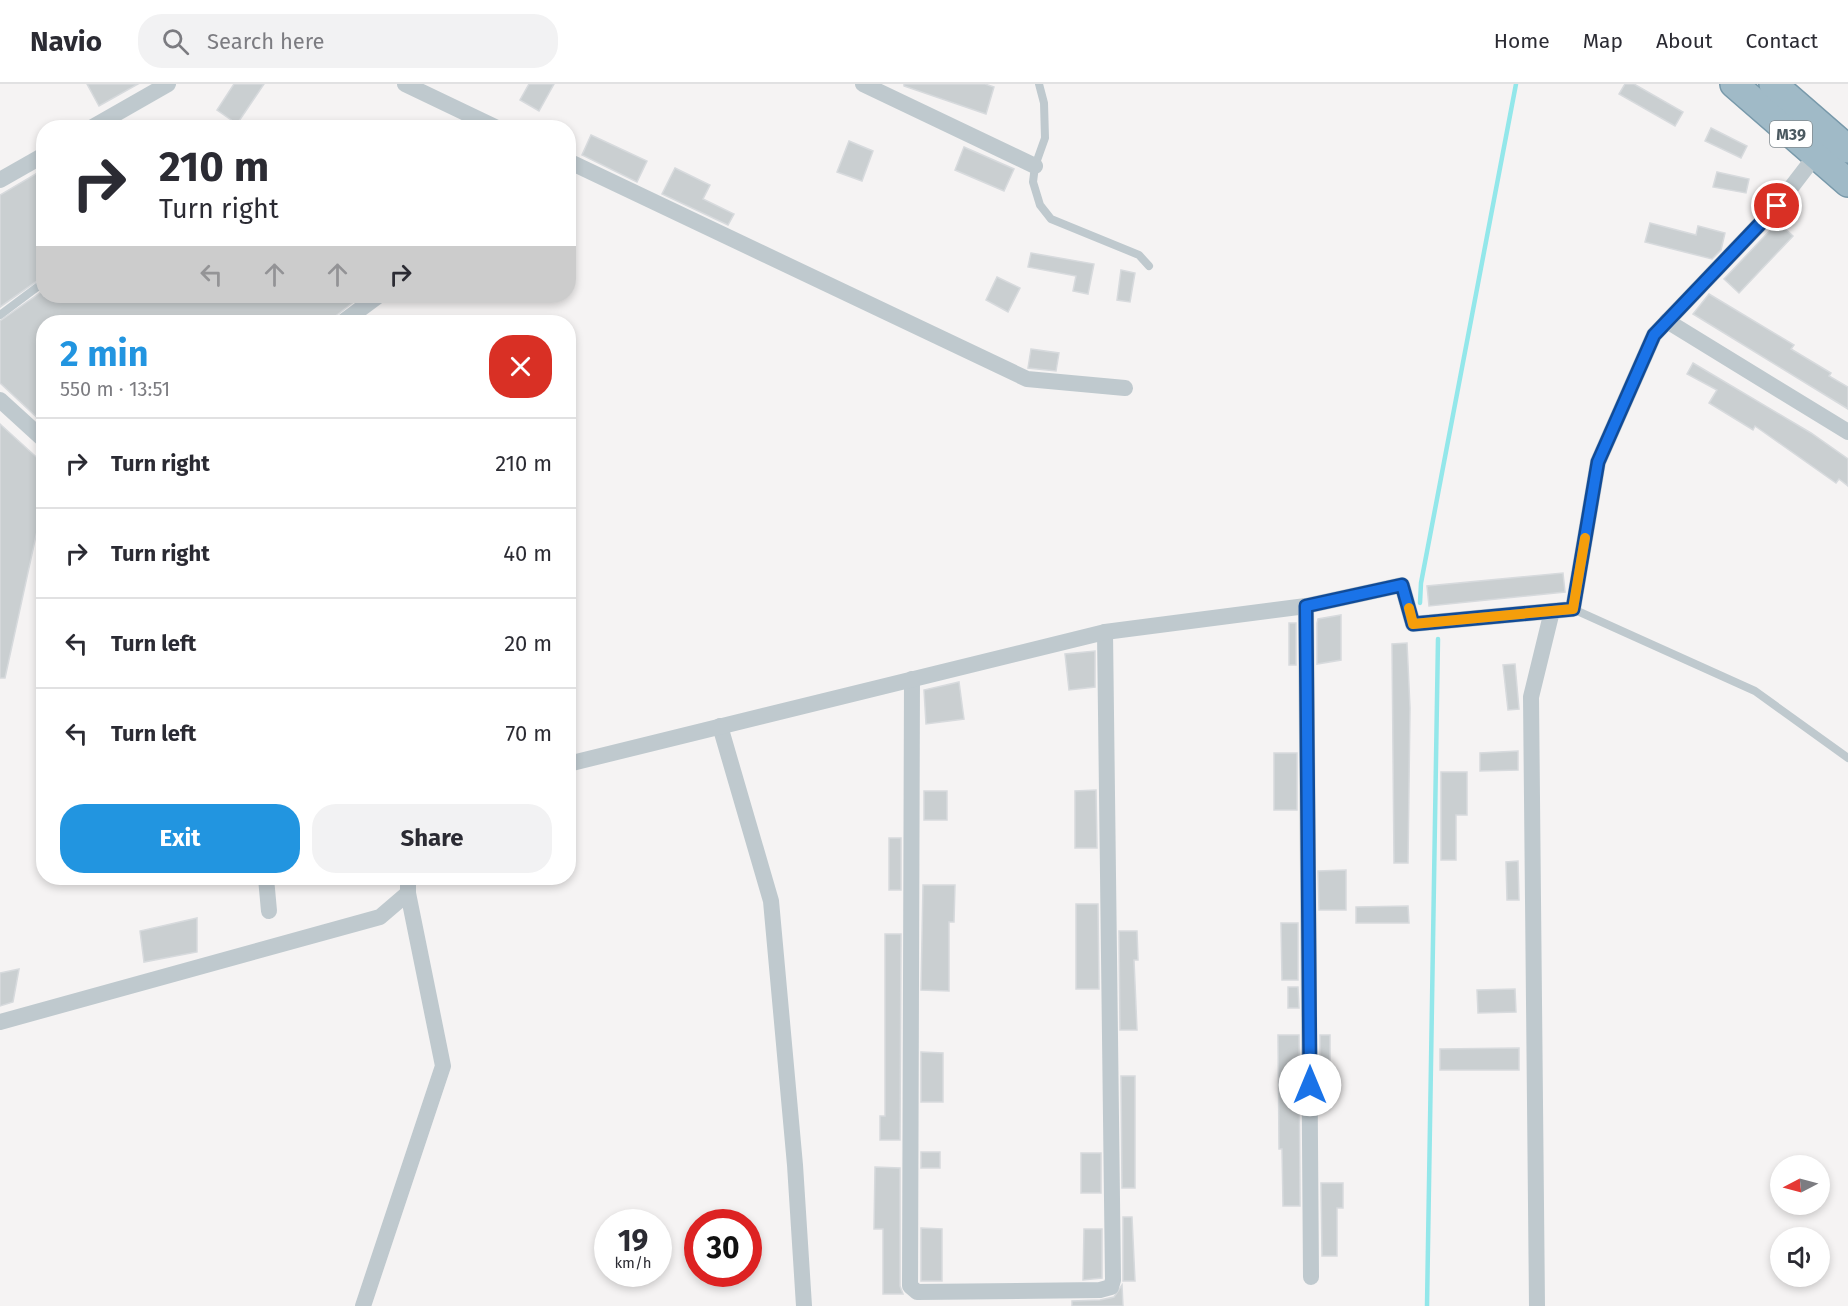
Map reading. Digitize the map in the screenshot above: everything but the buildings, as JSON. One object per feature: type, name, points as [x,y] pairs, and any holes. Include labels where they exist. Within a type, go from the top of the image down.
[{"type":"highway","name":"M39","points":[[1734,84],[1848,183]]},
{"type":"highway","name":"M39","points":[[1773,84],[1848,149]]},
{"type":"street","points":[[105,120],[168,84]]},
{"type":"street","points":[[405,84],[480,120]]},
{"type":"street","points":[[863,84],[1035,166]]},
{"type":"street","points":[[576,762],[1105,632],[1306,606],[1402,585],[1413,624],[1573,609],[1598,462],[1654,335],[1777,206],[1816,155]]},
{"type":"street","points":[[0,180],[36,160]]},
{"type":"street","points":[[576,165],[1027,379],[1125,388]]},
{"type":"street","points":[[352,315],[369,303]]},
{"type":"street","points":[[1667,321],[1848,432]]},
{"type":"street","points":[[0,400],[36,433]]},
{"type":"street","points":[[1306,606],[1311,1277]]},
{"type":"street","points":[[1537,1306],[1539,1289],[1531,697],[1552,611]]},
{"type":"street","points":[[912,679],[910,1286],[917,1292],[1100,1290],[1111,1287],[1113,1280],[1105,632]]},
{"type":"street","points":[[720,726],[771,901],[794,1153],[804,1306]]},
{"type":"street","points":[[267,885],[269,911]]},
{"type":"street","points":[[0,1022],[380,917],[408,885]]},
{"type":"street","points":[[363,1306],[443,1066],[408,885]]},
{"type":"lane","points":[[1039,84],[1044,103],[1045,138],[1035,166],[1033,182],[1040,205],[1052,219],[1139,255],[1149,266]]},
{"type":"lane","points":[[0,315],[36,288]]},
{"type":"lane","points":[[1573,609],[1755,690],[1848,758]]},
{"type":"waterway","points":[[1420,603],[1421,583],[1516,84]]},
{"type":"waterway","points":[[1427,1306],[1438,639]]},
{"type":"slow traffic","points":[[1409,608],[1413,624],[1573,609],[1585,538]]},
{"type":"route","points":[[1310,1085],[1306,606],[1402,585],[1413,624],[1573,609],[1598,462],[1654,335],[1777,206]]}]
